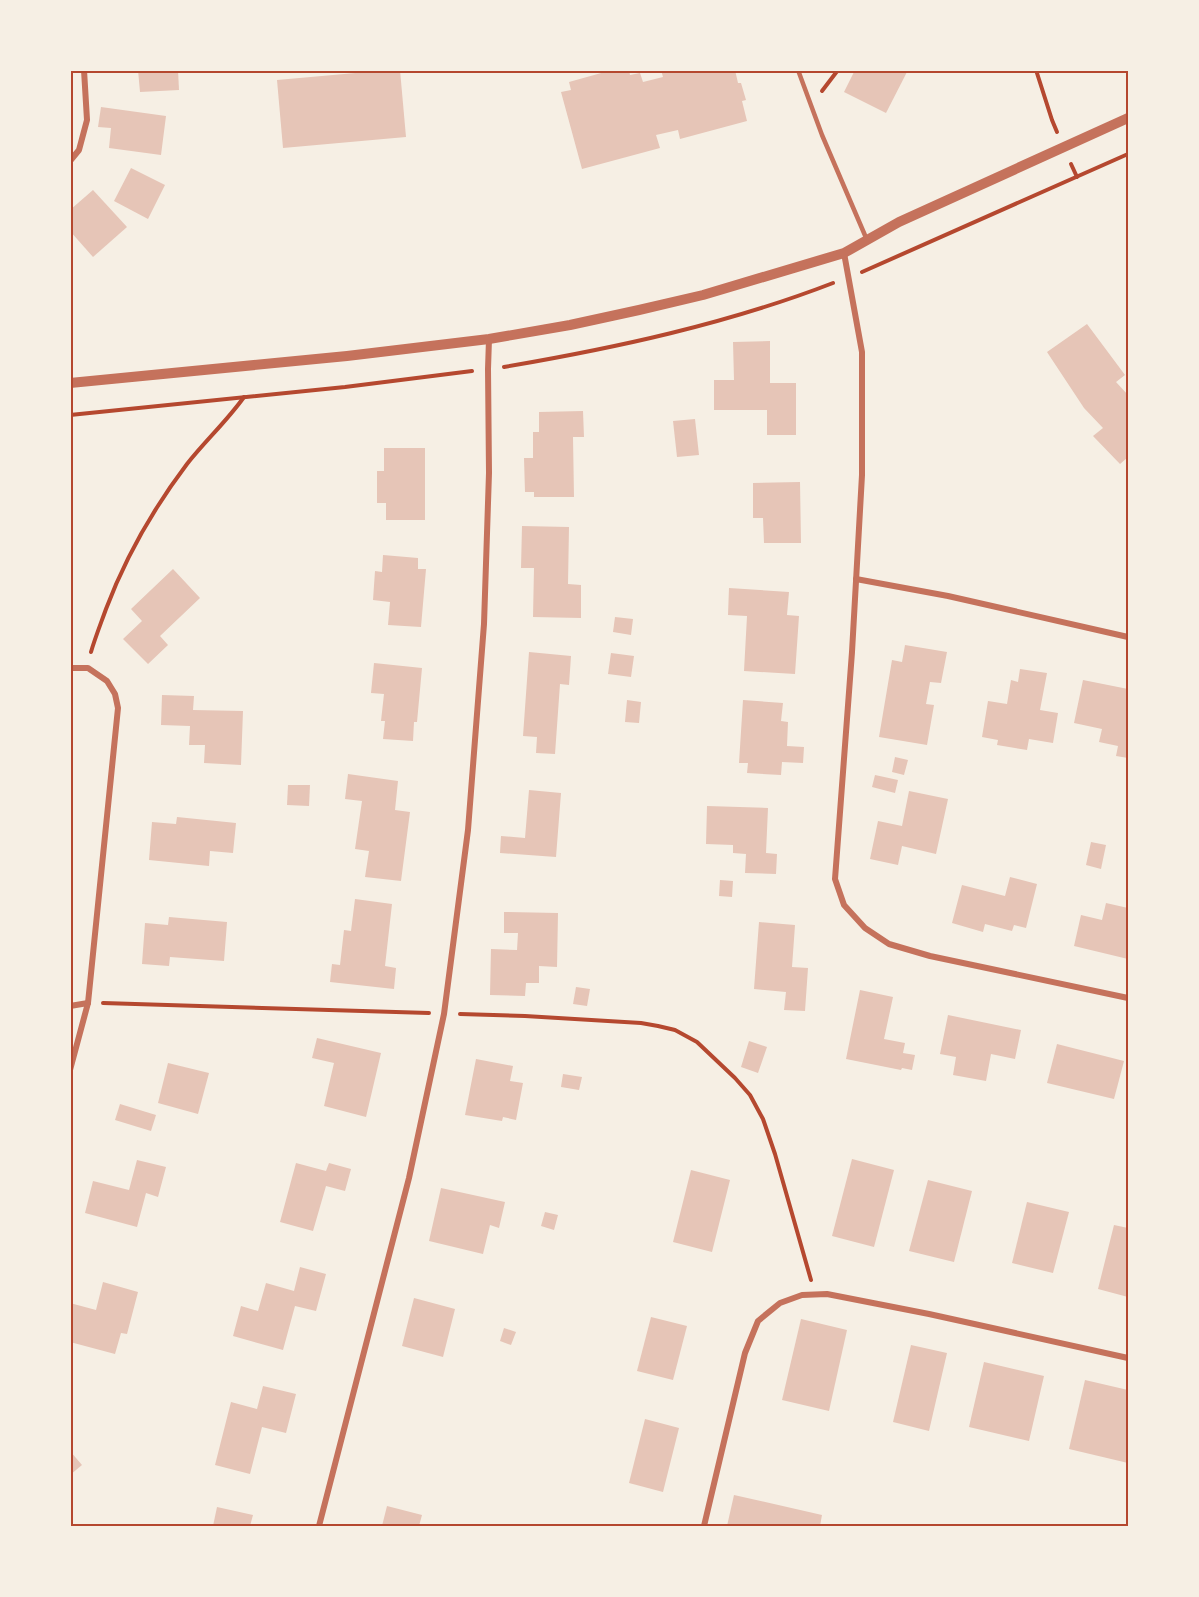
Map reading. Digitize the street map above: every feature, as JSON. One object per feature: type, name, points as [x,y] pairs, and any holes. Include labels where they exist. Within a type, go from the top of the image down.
[{"type":"street","points":[[70,161],[78,150],[87,120],[84,70]]},
{"type":"street","points":[[70,384],[489,339],[570,325],[703,295],[844,253],[899,222],[1128,118]]},
{"type":"street","points":[[844,253],[862,352],[862,475],[835,879],[844,905],[865,928],[890,944],[930,956],[1128,998]]},
{"type":"street","points":[[319,1527],[409,1178],[444,1014],[468,830],[484,624],[489,473],[489,339]]},
{"type":"street","points":[[856,579],[948,596],[1128,637]]},
{"type":"street","points":[[70,668],[88,668],[107,681],[115,694],[118,708],[88,1003],[70,1070]]},
{"type":"street","points":[[70,1006],[88,1003]]},
{"type":"street","points":[[704,1527],[745,1353],[758,1321],[780,1303],[802,1295],[827,1294],[1128,1358]]},
{"type":"lane","points":[[798,70],[822,135],[867,240]]},
{"type":"path","points":[[811,106],[838,70]]},
{"type":"path","points":[[1036,70],[1052,120],[1077,177]]},
{"type":"path","points":[[88,668],[103,617],[131,551],[159,503],[194,456],[232,414],[244,397]]},
{"type":"path","points":[[88,1003],[525,1016],[640,1023],[675,1030],[709,1051],[750,1095],[763,1119],[815,1294]]},
{"type":"building","points":[[138,70],[178,70],[179,90],[140,92]]},
{"type":"building","points":[[400,70],[406,137],[283,148],[277,80]]},
{"type":"building","points":[[612,70],[629,70],[630,75],[640,73],[643,82],[663,77],[661,70],[735,70],[746,100],[742,101],[747,121],[680,139],[678,130],[656,135],[660,148],[582,169],[561,92],[571,90],[569,82]]},
{"type":"building","points":[[855,70],[908,70],[886,113],[844,92]]},
{"type":"building","points":[[101,107],[166,116],[161,155],[109,148],[111,128],[98,127]]},
{"type":"building","points":[[131,168],[165,185],[148,219],[114,201]]},
{"type":"building","points":[[93,190],[127,227],[93,257],[70,231],[70,210]]},
{"type":"building","points":[[1087,324],[1125,375],[1116,382],[1128,395],[1128,457],[1120,464],[1093,436],[1103,428],[1084,408],[1047,352]]},
{"type":"building","points":[[770,341],[770,383],[796,383],[796,435],[767,435],[767,410],[714,410],[714,380],[734,380],[733,342]]},
{"type":"building","points":[[583,411],[584,437],[573,437],[574,497],[534,497],[534,492],[525,492],[524,458],[533,458],[533,432],[539,432],[539,412]]},
{"type":"building","points":[[695,419],[699,455],[677,457],[673,421]]},
{"type":"building","points":[[384,448],[425,448],[425,520],[386,520],[386,503],[377,503],[377,471],[384,471]]},
{"type":"building","points":[[800,482],[801,543],[764,543],[763,518],[753,518],[753,483]]},
{"type":"building","points":[[522,526],[569,527],[568,584],[581,585],[581,618],[533,617],[534,568],[521,568]]},
{"type":"building","points":[[383,555],[418,558],[418,569],[426,569],[421,627],[388,625],[390,602],[373,600],[375,571],[382,572]]},
{"type":"building","points":[[173,569],[200,598],[160,636],[168,645],[148,664],[123,639],[142,621],[131,609]]},
{"type":"building","points":[[729,588],[789,592],[787,615],[799,616],[795,674],[744,671],[747,616],[728,615]]},
{"type":"building","points":[[615,617],[633,619],[631,635],[613,632]]},
{"type":"building","points":[[905,645],[947,652],[941,683],[930,682],[926,704],[934,705],[927,745],[879,737],[892,660],[902,662]]},
{"type":"building","points":[[529,652],[571,656],[569,685],[560,684],[555,754],[536,753],[537,737],[523,736]]},
{"type":"building","points":[[611,653],[634,656],[631,677],[608,674]]},
{"type":"building","points":[[374,663],[422,668],[413,741],[383,739],[385,721],[381,721],[384,694],[371,693]]},
{"type":"building","points":[[1020,669],[1047,673],[1040,710],[1058,713],[1053,743],[1029,739],[1027,750],[997,745],[998,740],[982,737],[988,701],[1007,704],[1011,680],[1018,682]]},
{"type":"building","points":[[1083,680],[1128,689],[1128,758],[1116,756],[1118,746],[1099,742],[1102,729],[1074,723]]},
{"type":"building","points":[[162,695],[194,696],[193,710],[243,711],[241,765],[204,763],[205,745],[189,745],[190,726],[161,725]]},
{"type":"building","points":[[627,700],[641,702],[639,723],[625,722]]},
{"type":"building","points":[[743,700],[783,703],[781,721],[788,722],[787,746],[804,747],[803,763],[782,762],[781,775],[747,773],[748,763],[739,763]]},
{"type":"building","points":[[895,757],[908,760],[904,775],[892,772]]},
{"type":"building","points":[[348,774],[398,781],[395,810],[410,812],[401,881],[365,877],[369,851],[355,849],[362,801],[345,799]]},
{"type":"building","points":[[875,775],[898,780],[895,793],[872,787]]},
{"type":"building","points":[[288,785],[310,785],[309,806],[287,805]]},
{"type":"building","points":[[529,790],[561,793],[556,857],[500,853],[501,836],[525,838]]},
{"type":"building","points":[[909,791],[948,799],[936,854],[902,846],[898,865],[870,859],[878,821],[902,826]]},
{"type":"building","points":[[707,806],[768,808],[766,853],[777,854],[776,874],[745,873],[746,854],[733,853],[733,845],[706,844]]},
{"type":"building","points":[[177,817],[236,823],[233,853],[210,851],[209,866],[149,860],[152,822],[176,824]]},
{"type":"building","points":[[1091,842],[1106,845],[1101,869],[1086,865]]},
{"type":"building","points":[[1010,877],[1037,884],[1026,928],[1014,925],[1012,931],[985,924],[983,932],[952,923],[962,885],[1005,896]]},
{"type":"building","points":[[720,880],[733,881],[732,897],[719,896]]},
{"type":"building","points":[[355,899],[392,904],[385,966],[396,968],[394,989],[330,982],[332,964],[340,965],[344,930],[351,931]]},
{"type":"building","points":[[1106,903],[1128,908],[1128,959],[1074,946],[1081,915],[1102,920]]},
{"type":"building","points":[[504,912],[558,913],[557,967],[539,966],[539,983],[526,983],[525,996],[490,995],[491,949],[517,950],[518,933],[504,933]]},
{"type":"building","points":[[169,917],[227,922],[224,961],[170,957],[169,966],[142,964],[145,923],[168,925]]},
{"type":"building","points":[[759,922],[795,925],[792,967],[808,968],[805,1011],[784,1010],[786,992],[754,989]]},
{"type":"building","points":[[576,987],[590,989],[587,1006],[573,1004]]},
{"type":"building","points":[[860,990],[893,997],[884,1039],[905,1043],[903,1053],[915,1055],[912,1070],[902,1068],[901,1070],[846,1059]]},
{"type":"building","points":[[948,1015],[1021,1030],[1015,1059],[991,1054],[986,1081],[953,1075],[956,1057],[940,1054]]},
{"type":"building","points":[[317,1038],[381,1053],[366,1117],[324,1106],[334,1063],[312,1058]]},
{"type":"building","points":[[749,1041],[767,1047],[758,1073],[741,1067]]},
{"type":"building","points":[[1057,1044],[1124,1061],[1114,1099],[1047,1083]]},
{"type":"building","points":[[476,1059],[513,1066],[510,1081],[523,1083],[516,1120],[503,1117],[502,1121],[465,1115]]},
{"type":"building","points":[[168,1063],[209,1073],[198,1114],[158,1103]]},
{"type":"building","points":[[563,1074],[582,1077],[579,1090],[561,1087]]},
{"type":"building","points":[[120,1104],[156,1115],[151,1131],[115,1120]]},
{"type":"building","points":[[852,1159],[894,1170],[874,1247],[832,1236]]},
{"type":"building","points":[[137,1160],[166,1167],[158,1197],[146,1193],[137,1227],[85,1213],[93,1181],[129,1190]]},
{"type":"building","points":[[296,1163],[326,1171],[329,1163],[351,1169],[345,1191],[326,1186],[313,1231],[280,1222]]},
{"type":"building","points":[[691,1170],[730,1180],[712,1252],[673,1242]]},
{"type":"building","points":[[928,1180],[972,1191],[954,1262],[909,1251]]},
{"type":"building","points":[[441,1188],[505,1202],[499,1228],[490,1225],[483,1254],[429,1241]]},
{"type":"building","points":[[1027,1202],[1069,1212],[1053,1273],[1012,1263]]},
{"type":"building","points":[[545,1212],[558,1215],[554,1230],[541,1226]]},
{"type":"building","points":[[1114,1225],[1128,1228],[1128,1297],[1098,1289]]},
{"type":"building","points":[[300,1267],[326,1274],[316,1311],[295,1306],[283,1350],[233,1336],[241,1306],[258,1311],[266,1283],[294,1291]]},
{"type":"building","points":[[103,1282],[138,1292],[127,1334],[121,1333],[115,1354],[70,1342],[70,1303],[96,1310]]},
{"type":"building","points":[[414,1298],[455,1309],[443,1357],[402,1346]]},
{"type":"building","points":[[651,1317],[687,1326],[673,1380],[637,1371]]},
{"type":"building","points":[[801,1319],[847,1330],[829,1411],[782,1400]]},
{"type":"building","points":[[504,1328],[516,1332],[511,1345],[500,1341]]},
{"type":"building","points":[[911,1345],[947,1353],[929,1431],[893,1422]]},
{"type":"building","points":[[984,1362],[1044,1376],[1029,1441],[969,1427]]},
{"type":"building","points":[[1085,1380],[1128,1390],[1128,1463],[1069,1449]]},
{"type":"building","points":[[263,1386],[296,1394],[286,1433],[262,1427],[250,1474],[215,1465],[231,1402],[257,1409]]},
{"type":"building","points":[[645,1419],[679,1428],[663,1492],[629,1483]]},
{"type":"building","points":[[70,1451],[82,1465],[70,1475]]},
{"type":"building","points":[[734,1495],[822,1515],[820,1526],[727,1526]]},
{"type":"building","points":[[387,1506],[422,1515],[419,1526],[382,1526]]},
{"type":"building","points":[[217,1507],[253,1515],[250,1526],[213,1526]]}]
